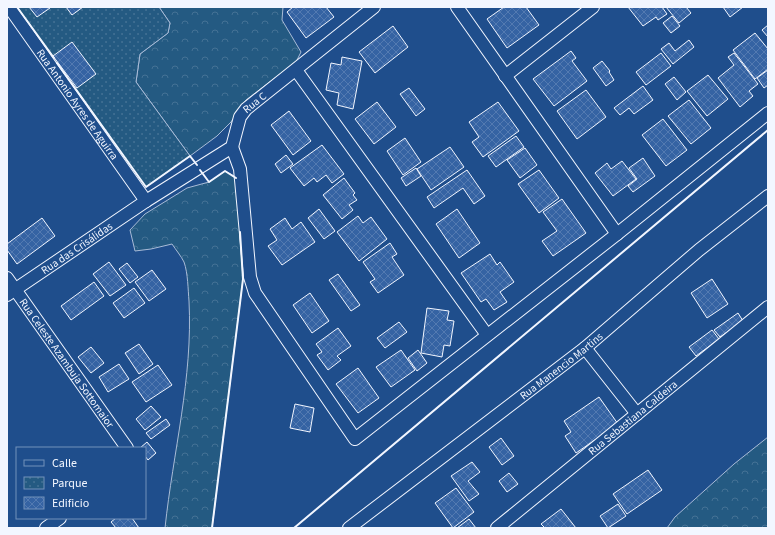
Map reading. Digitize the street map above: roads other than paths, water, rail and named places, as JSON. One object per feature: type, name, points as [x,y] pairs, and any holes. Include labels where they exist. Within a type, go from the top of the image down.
[{"type":"street","name":"Rua Antonio Ayres de Aguirra","points":[[9,7],[146,201]]},
{"type":"street","name":"Rua C","points":[[232,147],[240,118],[246,109],[374,7]]},
{"type":"street","points":[[457,7],[616,234]]},
{"type":"street","points":[[505,76],[593,7]]},
{"type":"street","points":[[296,70],[487,335]]},
{"type":"street","points":[[146,201],[232,147],[240,169],[250,277],[255,293],[355,439],[768,113]]},
{"type":"street","name":"Rua Manencio Martins","points":[[349,528],[585,348],[699,250],[768,196]]},
{"type":"street","name":"Rua das Crisálidas","points":[[11,292],[146,201]]},
{"type":"street","name":"Rua Celeste Azambuja Sottomaior","points":[[7,278],[11,292],[126,447]]},
{"type":"street","name":"Rua Sebastiana Caldeira","points":[[497,528],[768,307]]},
{"type":"street","points":[[585,348],[637,414]]},
{"type":"street","points":[[46,528],[59,519]]}]
